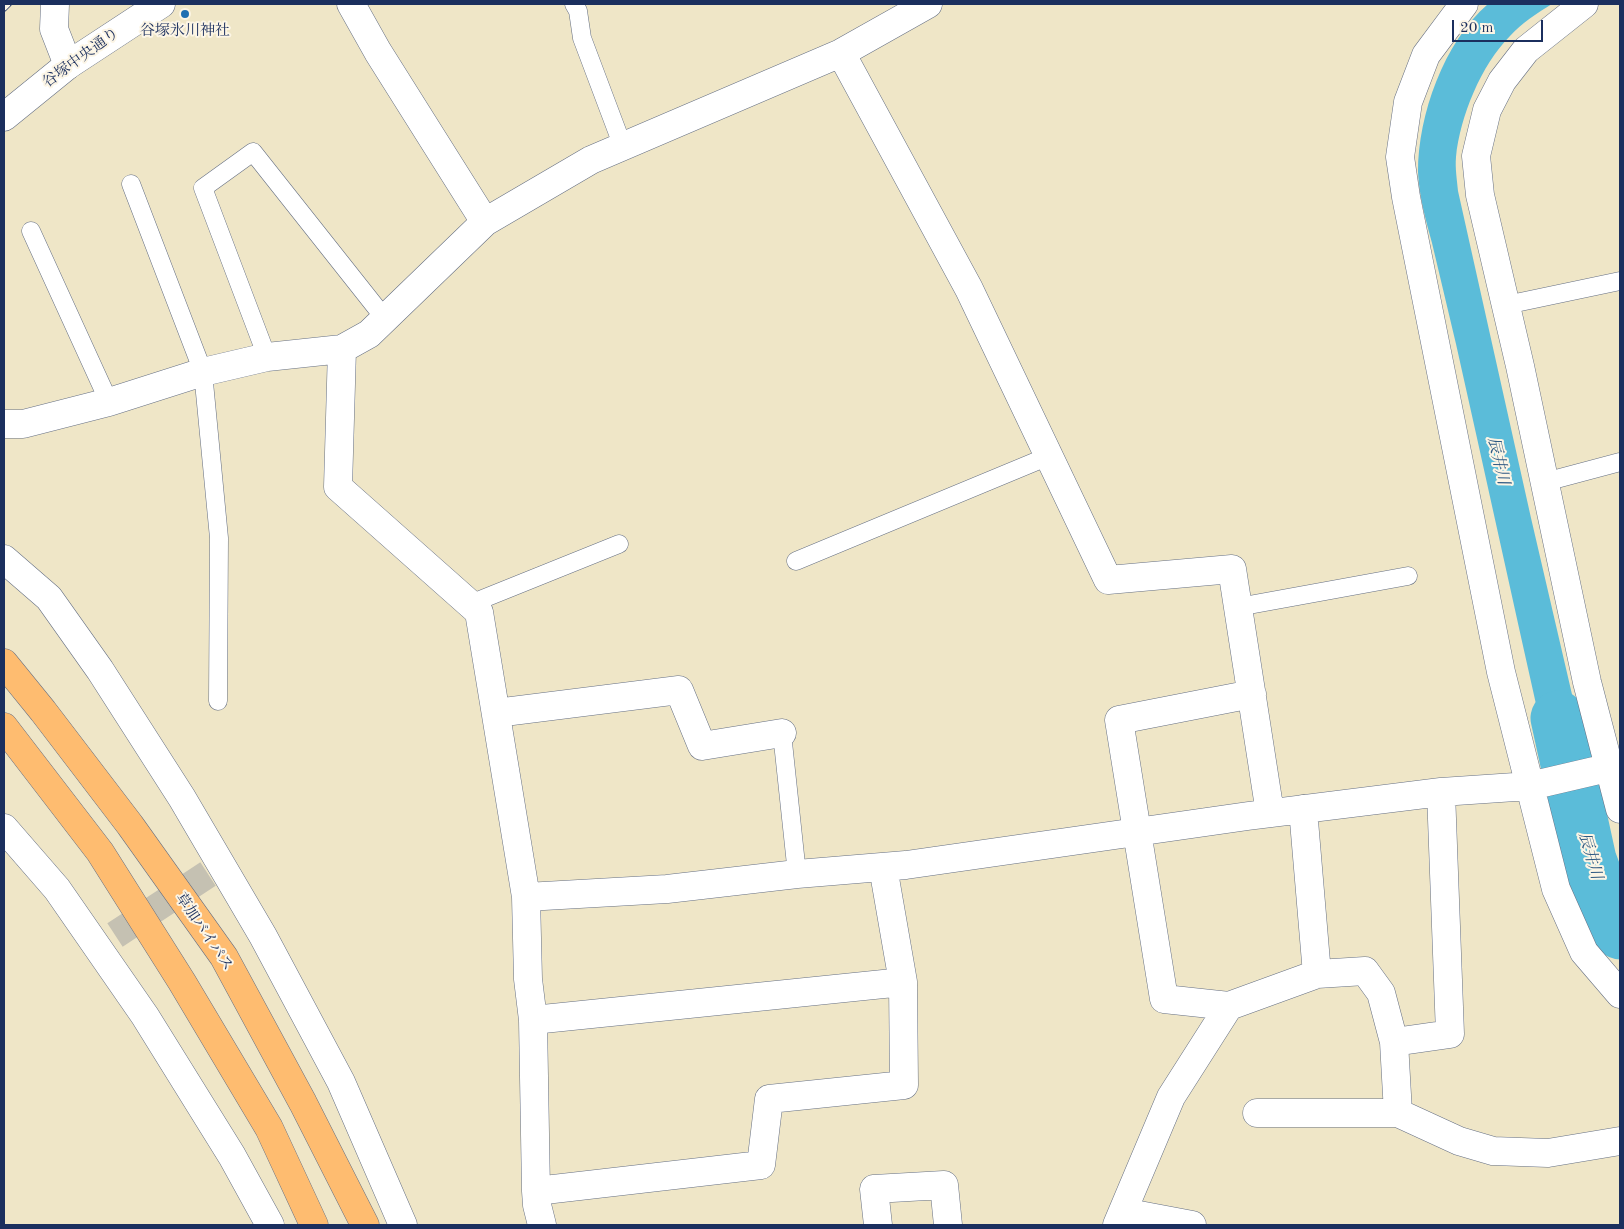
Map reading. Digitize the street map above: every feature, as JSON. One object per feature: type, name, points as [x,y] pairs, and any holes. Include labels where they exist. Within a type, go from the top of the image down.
[{"type":"highway","name":"草加バイパス","points":[[4,663],[44,711],[130,825],[224,957],[303,1103],[365,1225]]},
{"type":"highway","points":[[4,727],[100,852],[182,982],[269,1128],[314,1225]]},
{"type":"street","points":[[55,4],[54,29],[68,65]]},
{"type":"street","name":"谷塚中央通り","points":[[4,117],[68,65],[161,4]]},
{"type":"street","points":[[351,4],[378,52],[485,222]]},
{"type":"street","points":[[4,424],[23,424],[109,402],[203,372],[267,357],[342,348],[369,334],[386,320],[485,222],[591,160],[841,53],[928,4]]},
{"type":"street","points":[[1464,4],[1426,55],[1408,102],[1400,157],[1408,207],[1502,672],[1537,785],[1556,889],[1584,952],[1620,994]]},
{"type":"street","points":[[1584,4],[1526,50],[1502,81],[1487,110],[1476,156],[1480,195],[1506,305],[1588,682],[1620,809]]},
{"type":"street","points":[[841,53],[969,289],[1108,580],[1232,569],[1270,813]]},
{"type":"street","points":[[342,348],[338,487],[479,612],[526,897],[528,979],[533,1020],[536,1191],[542,1225]]},
{"type":"street","points":[[4,560],[49,598],[100,670],[182,798],[215,870],[263,936],[341,1082],[403,1225]]},
{"type":"street","points":[[496,713],[679,690],[702,746],[782,733]]},
{"type":"street","points":[[1252,694],[1119,720],[1164,1000],[1229,1006],[1317,974],[1365,971],[1381,994],[1394,1042],[1398,1113]]},
{"type":"street","points":[[526,897],[667,889],[797,874],[882,867],[1270,813],[1441,792],[1537,785],[1610,768]]},
{"type":"street","points":[[1394,1042],[1450,1034],[1441,792]]},
{"type":"street","points":[[1303,809],[1317,974]]},
{"type":"street","points":[[4,828],[57,889],[106,941],[145,1016],[222,1139],[270,1225]]},
{"type":"street","points":[[536,1191],[761,1165],[769,1099],[904,1085],[903,982],[882,867]]},
{"type":"street","points":[[533,1020],[903,982]]},
{"type":"street","points":[[1192,1225],[1120,1219],[1171,1098],[1229,1006]]},
{"type":"street","points":[[1258,1113],[1398,1113],[1459,1141],[1493,1151],[1548,1153],[1620,1141]]},
{"type":"street","points":[[878,1225],[874,1189],[944,1185],[948,1225]]},
{"type":"lane","points":[[574,4],[578,11],[582,38],[623,146]]},
{"type":"lane","points":[[267,357],[203,188],[254,152],[386,320]]},
{"type":"lane","points":[[131,184],[203,372],[219,538],[218,701]]},
{"type":"lane","points":[[31,231],[109,402]]},
{"type":"lane","points":[[1506,305],[1620,281]]},
{"type":"lane","points":[[796,561],[1049,456]]},
{"type":"lane","points":[[1545,482],[1620,462]]},
{"type":"lane","points":[[470,604],[619,544]]},
{"type":"lane","points":[[1238,607],[1408,576]]},
{"type":"lane","points":[[782,733],[797,874]]},
{"type":"water","points":[[1488,4],[1552,4],[1530,18],[1515,31],[1500,48],[1481,76],[1462,125],[1456,165],[1458,191],[1594,789],[1558,796],[1456,344],[1423,208],[1418,172],[1423,127],[1436,81],[1459,38],[1472,20]]},
{"type":"waterway","name":"辰井川","points":[[1558,718],[1589,860],[1611,919],[1620,932]]},
{"type":"tunnel","points":[[115,935],[208,874]]},
{"type":"railway","points":[[4,9],[9,4]]},
{"type":"place","name":"谷塚氷川神社","points":[[185,14]]}]
